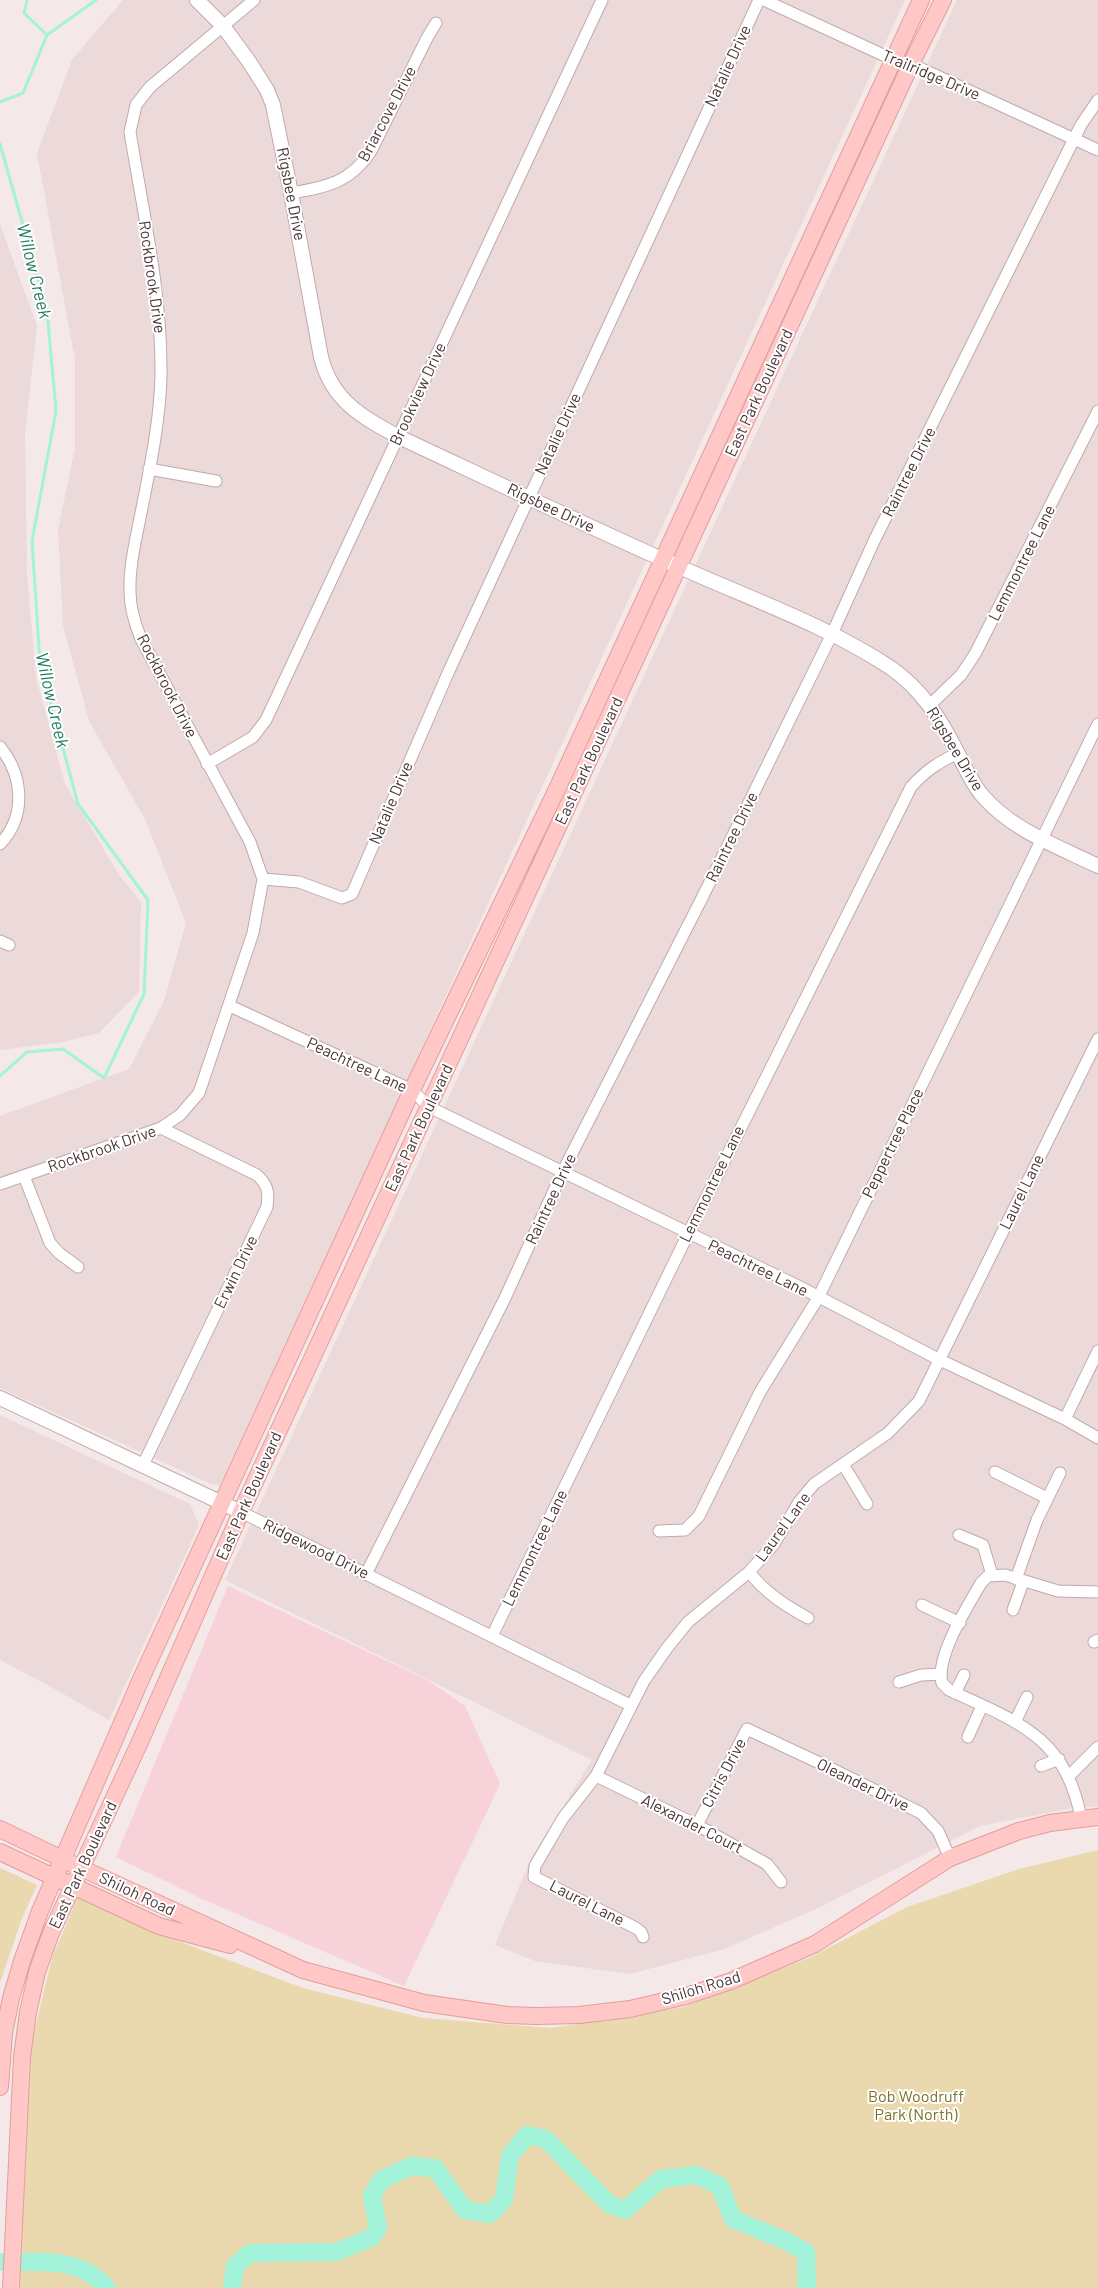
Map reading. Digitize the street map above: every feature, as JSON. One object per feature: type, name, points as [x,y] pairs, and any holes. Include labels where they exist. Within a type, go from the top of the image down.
[{"type":"main road","name":"East Park Boulevard","points":[[0,2087],[4,2033],[11,1998],[37,1919],[62,1860],[221,1503],[412,1090],[557,789],[921,0]]},
{"type":"main road","name":"East Park Boulevard","points":[[11,2288],[22,2057],[28,2012],[37,1972],[51,1934],[139,1744],[241,1512],[911,64],[943,0]]},
{"type":"main road","name":"Shiloh Road","points":[[0,1829],[62,1860],[303,1970],[424,2003],[462,2009],[536,2016],[578,2015],[630,2009],[686,1996],[731,1981],[815,1944],[950,1858],[1019,1831],[1050,1823],[1098,1817]]},
{"type":"main road","name":"Shiloh Road","points":[[0,1852],[159,1926],[276,1958]]},
{"type":"street","name":"Rigsbee Drive","points":[[197,0],[223,26],[267,90],[292,193],[324,368],[334,388],[348,406],[359,416],[398,437],[679,567],[832,634],[893,670],[930,704],[958,753],[966,773],[996,811],[1014,825],[1098,866]]},
{"type":"street","name":"Rockbrook Drive","points":[[0,1184],[161,1128],[180,1115],[199,1093],[230,1006],[253,933],[263,879],[250,842],[141,639],[133,616],[130,592],[131,570],[150,468],[161,378],[161,336],[157,294],[130,132],[136,105],[150,87],[254,0]]},
{"type":"street","name":"Brookview Drive","points":[[207,764],[253,737],[266,720],[602,0]]},
{"type":"street","name":"Natalie Drive","points":[[263,879],[299,882],[342,898],[352,894],[448,673],[759,0]]},
{"type":"street","name":"Trailridge Drive","points":[[764,0],[894,60],[911,64],[1098,150]]},
{"type":"street","name":"Briarcove Drive","points":[[292,193],[337,183],[362,165],[436,23]]},
{"type":"street","name":"Raintree Drive","points":[[366,1574],[505,1298],[562,1173],[702,898],[832,634],[874,541],[1081,125],[1098,100]]},
{"type":"street","name":"Lemmontree Lane","points":[[930,704],[961,675],[976,654],[1098,411]]},
{"type":"street","points":[[150,468],[216,481]]},
{"type":"street","name":"Peppertree Place","points":[[659,1531],[685,1530],[699,1516],[760,1392],[818,1298],[1098,724]]},
{"type":"street","points":[[0,746],[7,755],[16,775],[20,793],[17,818],[0,844]]},
{"type":"street","name":"Lemmontree Lane","points":[[492,1636],[688,1234],[911,787],[938,762],[958,753]]},
{"type":"street","name":"Peachtree Lane","points":[[230,1006],[412,1090],[429,1108],[747,1261],[940,1360],[1064,1418],[1098,1438]]},
{"type":"street","name":"Laurel Lane","points":[[643,1937],[636,1928],[534,1877],[535,1866],[563,1818],[596,1776],[630,1705],[644,1681],[688,1622],[749,1572],[774,1544],[795,1508],[809,1490],[888,1433],[919,1401],[1098,1039]]},
{"type":"street","name":"Erwin Drive","points":[[143,1465],[267,1207],[269,1193],[265,1182],[256,1175],[161,1128]]},
{"type":"street","points":[[24,1176],[50,1243],[59,1253],[78,1267]]},
{"type":"street","points":[[1064,1418],[1098,1350]]},
{"type":"street","name":"Ridgewood Drive","points":[[0,1398],[241,1512],[630,1705]]},
{"type":"street","points":[[843,1464],[867,1504]]},
{"type":"street","points":[[995,1472],[1047,1498]]},
{"type":"street","points":[[1013,1610],[1020,1580],[1047,1498],[1060,1473]]},
{"type":"street","points":[[959,1535],[983,1546],[992,1575]]},
{"type":"street","points":[[749,1572],[768,1594],[808,1618]]},
{"type":"street","points":[[1082,1819],[1077,1794],[1069,1776],[1041,1739],[1015,1722],[945,1687],[941,1674],[942,1661],[980,1583],[992,1575],[998,1574],[1066,1592],[1098,1592]]},
{"type":"street","points":[[922,1605],[960,1622]]},
{"type":"street","points":[[899,1682],[921,1675],[941,1674]]},
{"type":"street","points":[[955,1693],[964,1675]]},
{"type":"street","points":[[1015,1722],[1027,1697]]},
{"type":"street","points":[[968,1737],[982,1706]]},
{"type":"street","name":"Citris Drive","points":[[697,1825],[747,1729],[756,1732]]},
{"type":"street","name":"Oleander Drive","points":[[756,1732],[920,1813],[938,1831],[950,1858]]},
{"type":"street","points":[[1069,1776],[1098,1747]]},
{"type":"street","points":[[1041,1766],[1058,1759]]},
{"type":"street","name":"Alexander Court","points":[[596,1776],[697,1825],[767,1864],[781,1882]]},
{"type":"shaded area","points":[[123,0],[905,0],[220,1485],[211,1484],[0,1388],[0,1116],[129,1069],[164,1001],[186,923],[145,819],[89,721],[63,625],[58,530],[75,448],[75,360],[37,153],[72,60]]},
{"type":"shaded area","points":[[957,0],[1098,0],[1098,1807],[1077,1807],[980,1826],[820,1907],[724,1949],[630,1974],[535,1961],[495,1945],[531,1858],[592,1760],[225,1580]]},
{"type":"shaded area","points":[[0,224],[37,326],[25,433],[27,572],[36,678],[65,784],[119,875],[141,902],[139,992],[99,1033],[63,1042],[0,1050]]},
{"type":"shaded area","points":[[0,1415],[190,1504],[199,1525],[109,1720],[0,1660]]},
{"type":"shaded area","points":[[228,1586],[427,1680],[465,1706],[500,1784],[404,1986],[200,1898],[116,1857]]},
{"type":"green space","name":"Bob Woodruff Park (North)","points":[[1098,1850],[1098,2288],[20,2288],[28,2077],[32,2041],[52,1958],[79,1895],[170,1938],[303,1988],[423,2018],[551,2028],[684,2007],[811,1957],[907,1907],[1019,1869]]},
{"type":"green space","points":[[0,1868],[37,1885],[21,1921],[0,1983]]},
{"type":"waterway","points":[[27,0],[24,13],[47,35]]},
{"type":"waterway","name":"Willow Creek","points":[[0,102],[23,93],[47,35],[96,0]]},
{"type":"waterway","name":"Willow Creek","points":[[0,144],[47,310],[56,411],[32,541],[40,663],[78,804],[148,900],[144,994],[104,1078],[63,1049],[27,1052],[0,1076]]},
{"type":"waterway","points":[[232,2288],[235,2266],[250,2253],[336,2252],[371,2238],[378,2228],[372,2196],[381,2180],[411,2166],[435,2168],[465,2210],[490,2214],[504,2199],[510,2156],[527,2135],[546,2139],[609,2204],[625,2210],[661,2179],[696,2175],[720,2186],[733,2219],[786,2241],[806,2252],[807,2288]]},
{"type":"waterway","points":[[0,2262],[43,2262],[71,2266],[84,2270],[107,2288]]}]
